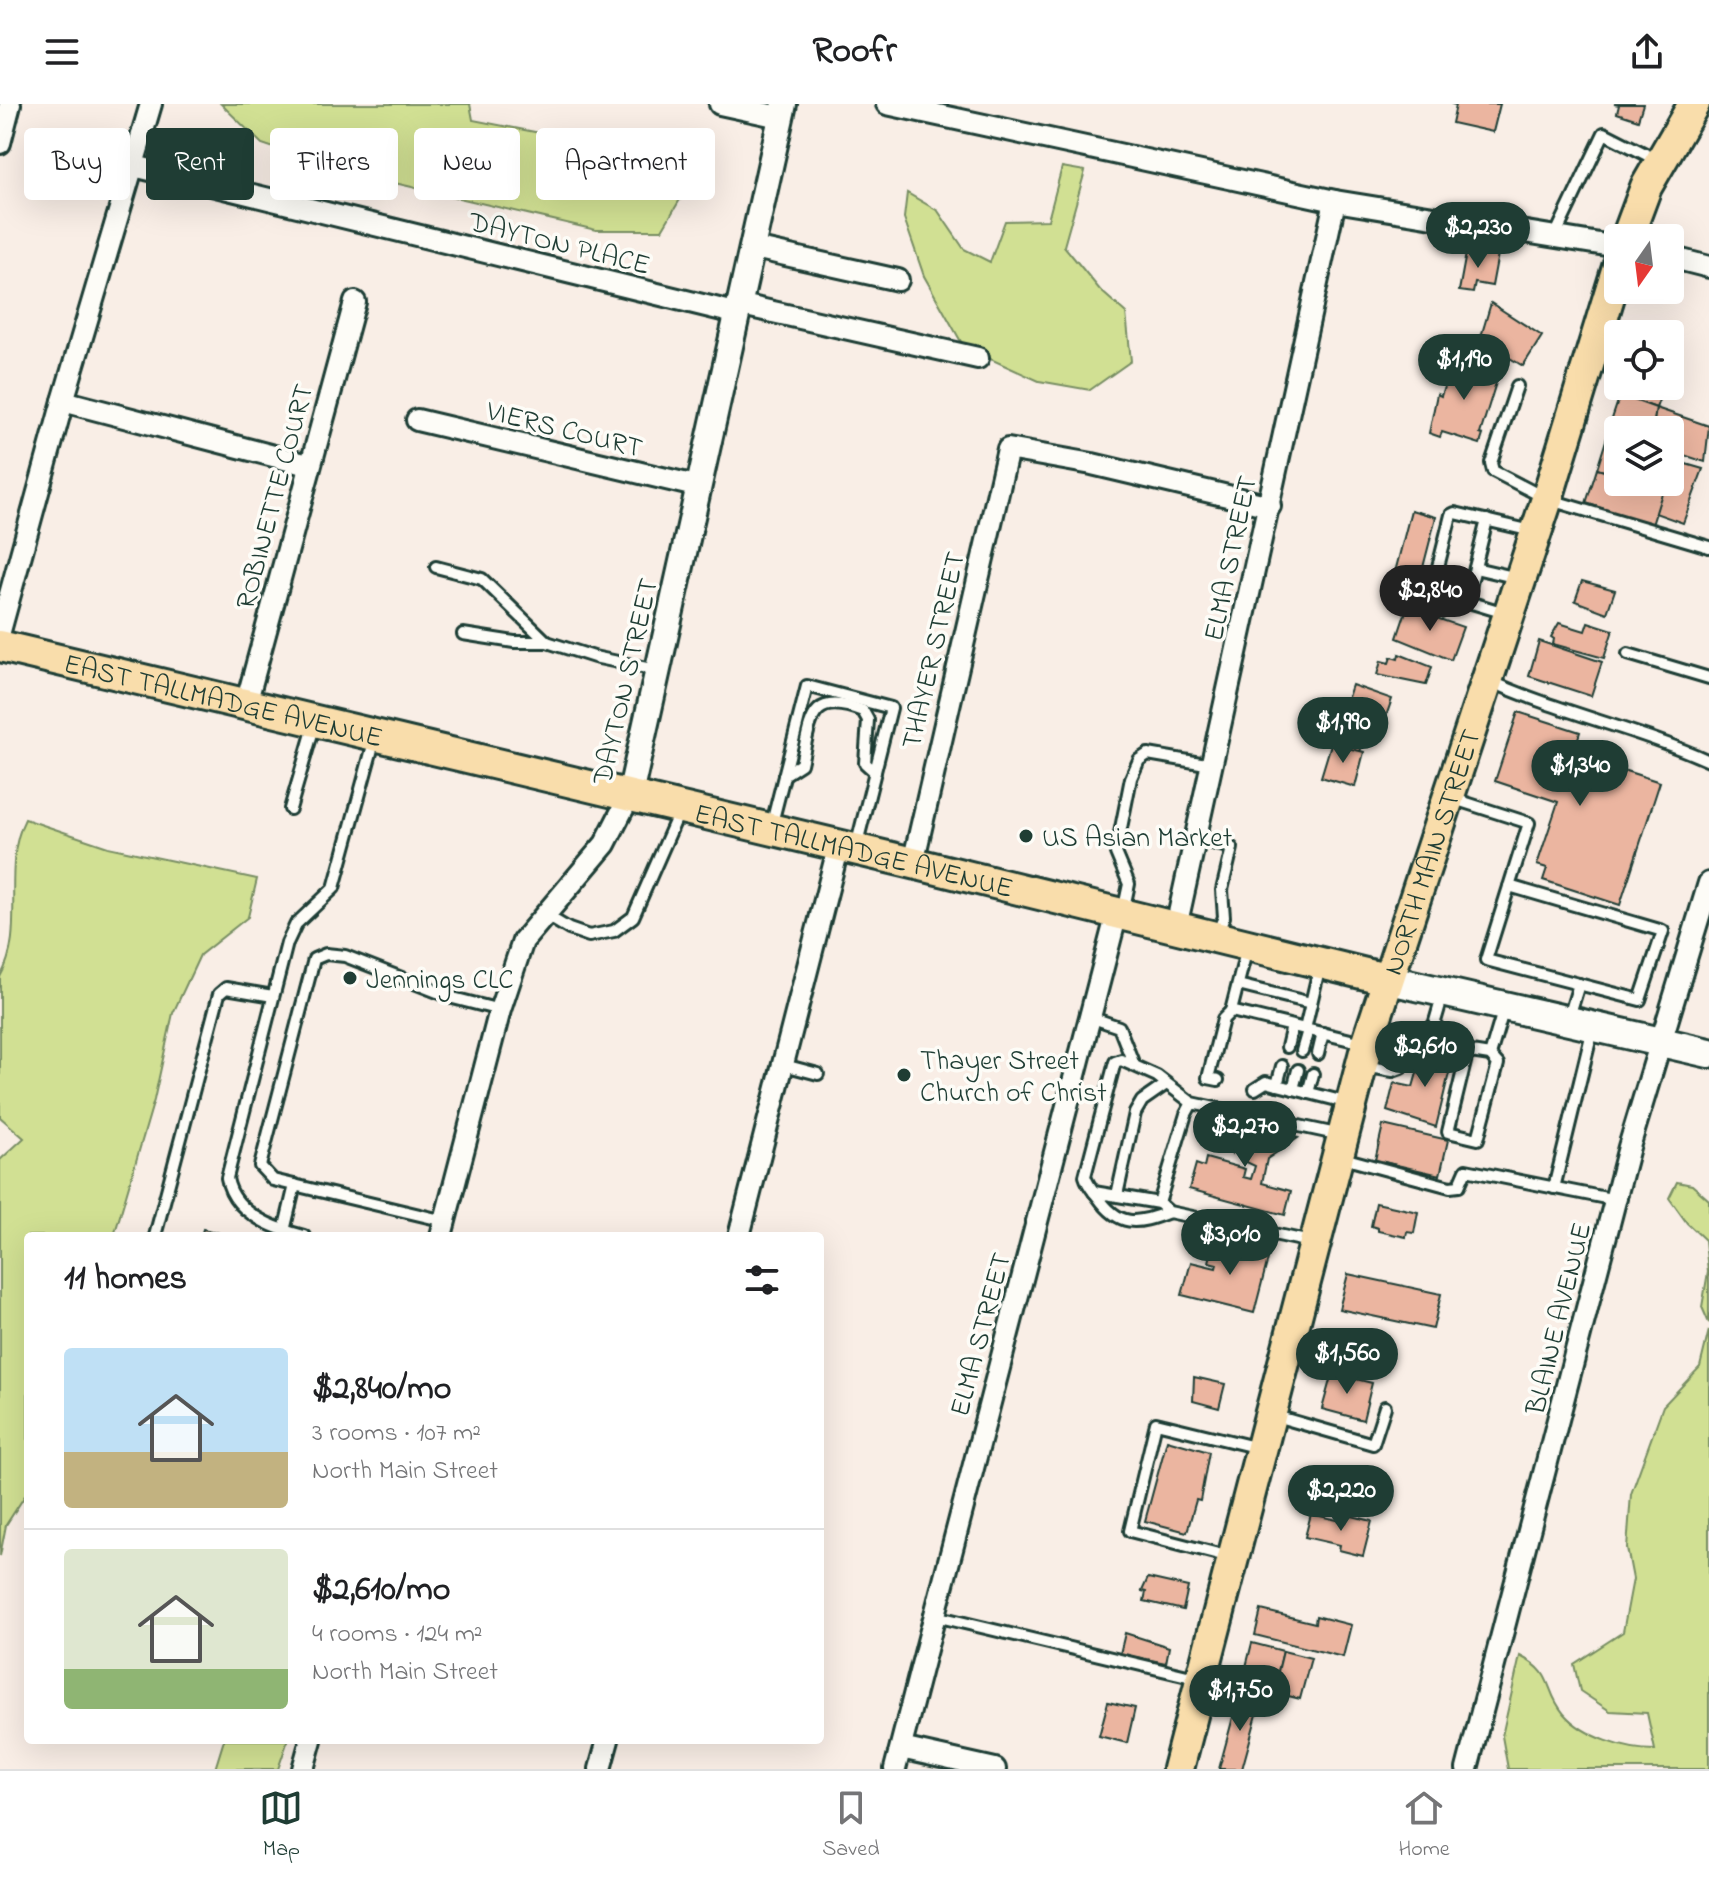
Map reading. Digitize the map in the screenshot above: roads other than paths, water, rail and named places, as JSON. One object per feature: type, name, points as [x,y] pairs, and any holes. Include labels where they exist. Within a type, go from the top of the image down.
[{"type":"main road","points":[[1632,224],[1646,187],[1694,104]]},
{"type":"main road","name":"NORTH MAIN STREET","points":[[1178,1769],[1314,1243],[1386,979],[1506,613],[1547,499],[1607,304]]},
{"type":"main road","name":"EAST TALLMADGE AVENUE","points":[[0,646],[848,847],[1320,964],[1709,1053]]},
{"type":"street","points":[[0,143],[10,104]]},
{"type":"street","points":[[0,631],[63,401],[151,104]]},
{"type":"street","points":[[720,104],[782,111]]},
{"type":"street","points":[[887,104],[1335,201],[1604,245]]},
{"type":"street","name":"DAYTON STREET","points":[[443,1229],[500,1010],[523,941],[605,844],[630,795],[782,111]]},
{"type":"street","name":"DAYTON PLACE","points":[[134,166],[740,310],[978,358]]},
{"type":"street","name":"ELMA STREET","points":[[1176,927],[1335,201]]},
{"type":"street","points":[[754,248],[898,280]]},
{"type":"street","points":[[1684,261],[1709,267]]},
{"type":"street","name":"ROBINETTE COURT","points":[[246,704],[308,465],[355,302]]},
{"type":"street","points":[[63,401],[308,465]]},
{"type":"street","name":"VIERS COURT","points":[[417,420],[700,487]]},
{"type":"street","name":"THAYER STREET","points":[[913,863],[1008,449],[1092,464],[1270,506]]},
{"type":"street","points":[[740,1232],[784,1065],[848,847]]},
{"type":"street","name":"BLAINE AVENUE","points":[[1467,1769],[1659,1041],[1709,883]]},
{"type":"street","name":"ELMA STREET","points":[[895,1769],[1090,1017],[1120,914]]},
{"type":"street","points":[[303,1769],[310,1744]]},
{"type":"street","points":[[600,1769],[607,1744]]},
{"type":"street","points":[[901,1748],[982,1768]]},
{"type":"lane","points":[[1555,238],[1604,133],[1661,161]]},
{"type":"lane","points":[[1517,386],[1491,463],[1493,471],[1547,499],[1709,547]]},
{"type":"lane","points":[[1506,613],[1432,591],[1451,515],[1455,513],[1534,531]]},
{"type":"lane","points":[[1466,603],[1487,520]]},
{"type":"lane","points":[[436,567],[482,579],[547,642]]},
{"type":"lane","points":[[1475,568],[1518,578]]},
{"type":"lane","points":[[463,634],[514,642],[547,642],[594,657],[658,671]]},
{"type":"lane","points":[[1628,654],[1709,678]]},
{"type":"lane","points":[[1485,679],[1518,694],[1634,730],[1709,761]]},
{"type":"lane","points":[[771,829],[807,686],[891,708],[875,772],[848,847]]},
{"type":"lane","points":[[784,775],[801,764],[811,719],[818,708],[829,703],[863,711],[868,720],[863,752],[865,763],[875,772]]},
{"type":"lane","points":[[290,809],[315,721]]},
{"type":"lane","points":[[288,1232],[240,1205],[230,1193],[227,1178],[291,932],[334,888],[376,736]]},
{"type":"lane","points":[[1120,914],[1129,884],[1116,853],[1131,778],[1139,760],[1148,754],[1212,765]]},
{"type":"lane","points":[[1447,796],[1529,823],[1509,886],[1486,960],[1640,1000],[1663,931],[1509,886]]},
{"type":"lane","points":[[544,914],[589,936],[614,931],[633,917],[681,808]]},
{"type":"lane","points":[[1196,839],[1232,848],[1222,890],[1224,917],[1216,938]]},
{"type":"lane","points":[[1218,1080],[1208,1078],[1223,1019],[1231,1011],[1247,946]]},
{"type":"lane","points":[[443,1229],[273,1180],[260,1166],[314,959],[326,954],[345,956],[453,998],[500,1010]]},
{"type":"lane","points":[[1302,1051],[1320,964]]},
{"type":"lane","points":[[1554,1188],[1581,1023],[1579,984]]},
{"type":"lane","points":[[1238,985],[1311,1003]]},
{"type":"lane","points":[[156,1232],[219,994],[226,988],[242,988],[272,997]]},
{"type":"lane","points":[[1231,1011],[1323,1033],[1393,1071],[1401,1068],[1415,1038],[1434,1025],[1443,992]]},
{"type":"lane","points":[[1490,1055],[1505,1006]]},
{"type":"lane","points":[[1090,1017],[1119,1027],[1134,1065]]},
{"type":"lane","points":[[1287,1047],[1292,1026]]},
{"type":"lane","points":[[1318,1054],[1323,1033]]},
{"type":"lane","points":[[1471,1052],[1490,1055],[1498,1064],[1478,1139],[1448,1132],[1466,1058],[1471,1052]]},
{"type":"lane","points":[[1314,1243],[1169,1212],[1139,1221],[1124,1221],[1109,1214],[1089,1189],[1085,1176],[1115,1062],[1121,1060],[1134,1065],[1192,1103],[1340,1146],[1450,1187],[1459,1186],[1466,1170],[1616,1200]]},
{"type":"lane","points":[[784,1065],[818,1074]]},
{"type":"lane","points":[[1271,1083],[1282,1066]]},
{"type":"lane","points":[[1293,1089],[1298,1070]]},
{"type":"lane","points":[[1308,1093],[1313,1074]]},
{"type":"lane","points":[[1255,1089],[1271,1083],[1351,1104]]},
{"type":"lane","points":[[1117,1195],[1135,1113],[1142,1101],[1165,1085]]},
{"type":"lane","points":[[1159,1203],[1192,1103]]},
{"type":"lane","points":[[284,1231],[295,1185]]},
{"type":"lane","points":[[1094,1192],[1159,1203],[1169,1212]]},
{"type":"lane","points":[[1270,1414],[1373,1444],[1385,1407]]},
{"type":"lane","points":[[1233,1558],[1130,1531],[1156,1423],[1261,1448]]},
{"type":"lane","points":[[935,1616],[1201,1680]]},
{"type":"place","name":"US Asian Market","points":[[1026,836]]},
{"type":"place","name":"Jennings CLC","points":[[350,978]]},
{"type":"place","name":"Thayer Street Church of Christ","points":[[904,1075]]}]
